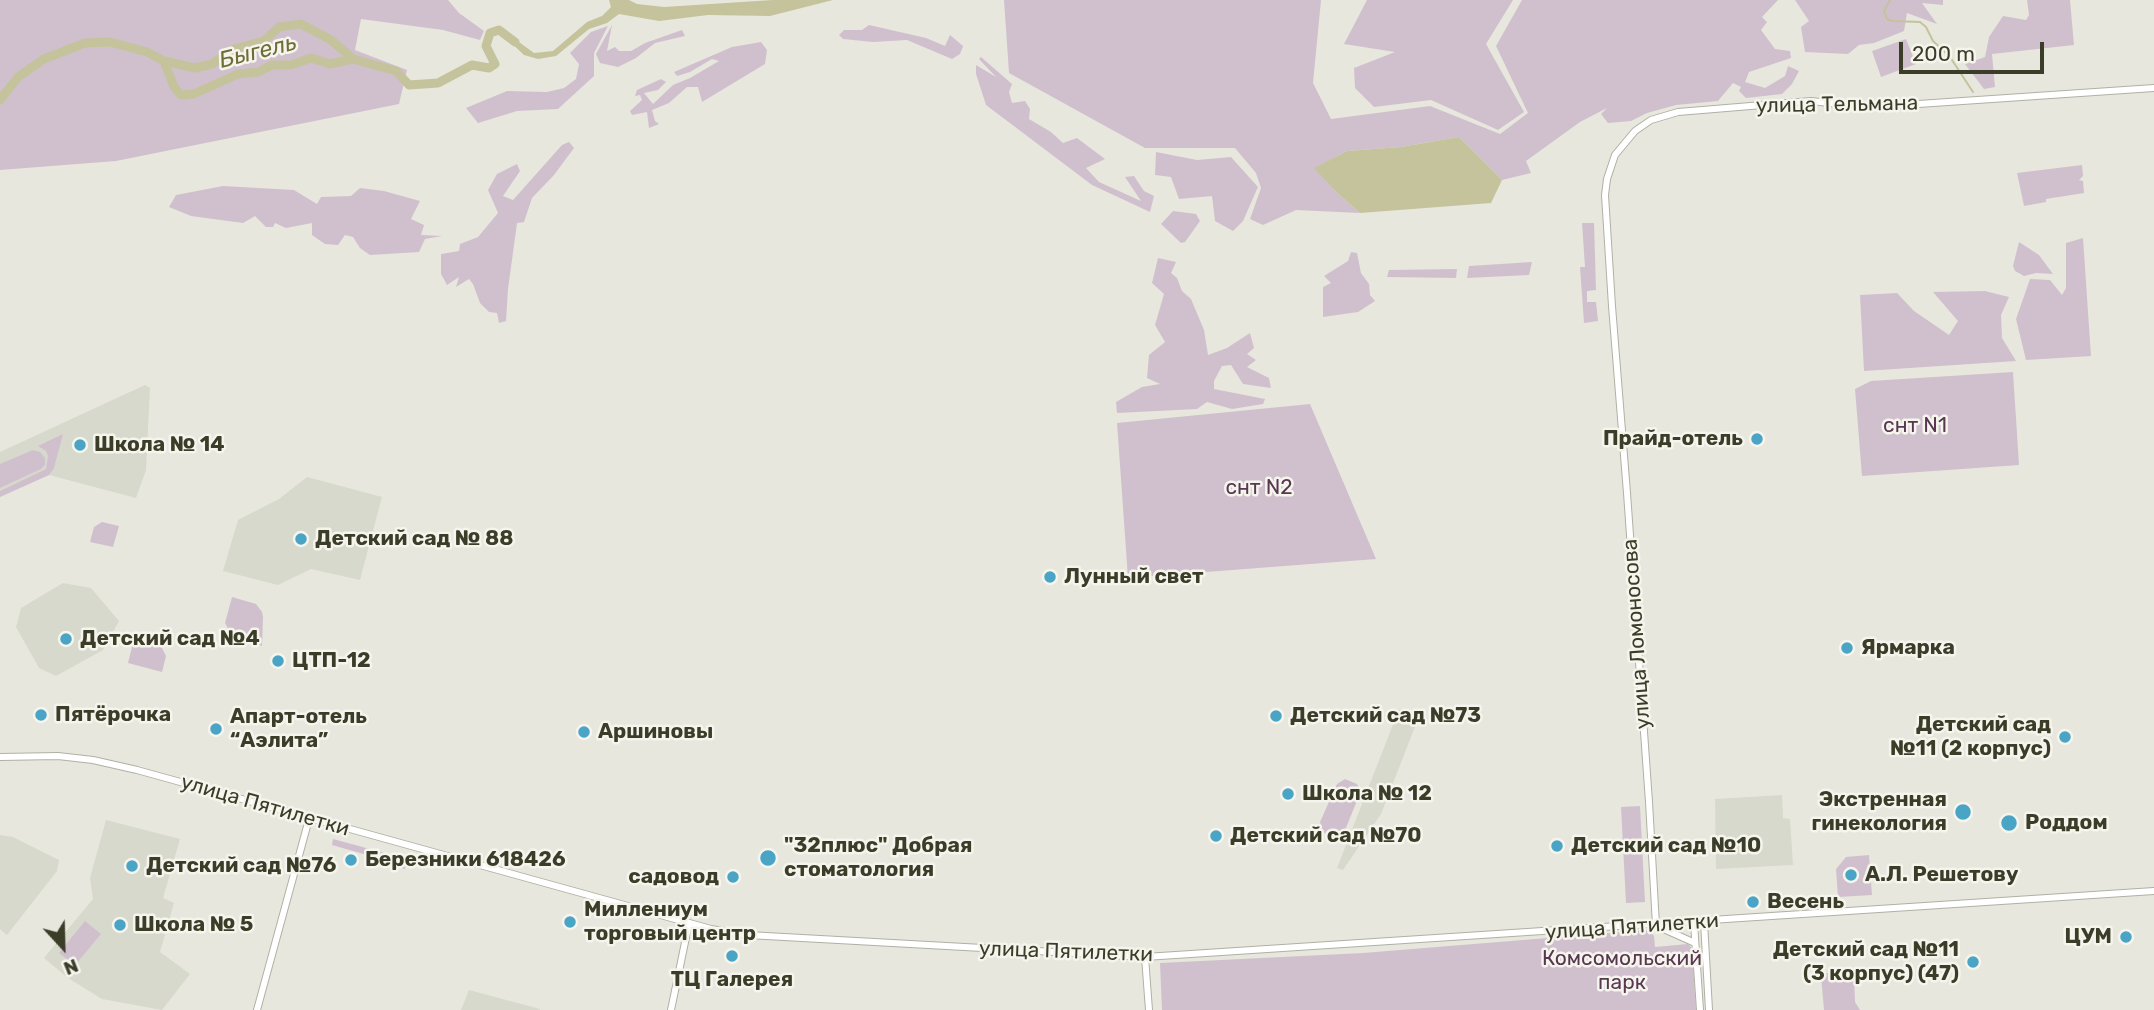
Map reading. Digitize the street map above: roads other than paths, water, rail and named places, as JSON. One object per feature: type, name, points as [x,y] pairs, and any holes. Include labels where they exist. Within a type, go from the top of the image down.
[{"type":"main road","name":"улица Тельмана","points":[[1608,234],[1605,195],[1615,155],[1635,131],[1664,115],[1811,101],[1877,107],[2154,88]]},
{"type":"main road","name":"улица Ломоносова","points":[[1608,234],[1656,925]]},
{"type":"main road","name":"улица Пятилетки","points":[[0,757],[58,756],[93,760],[689,923],[748,935],[1145,957],[2154,891]]},
{"type":"main road","points":[[257,1010],[309,819]]},
{"type":"main road","points":[[1704,922],[1709,1010]]},
{"type":"main road","points":[[671,1010],[689,923]]},
{"type":"main road","points":[[1694,923],[1700,1010]]},
{"type":"main road","points":[[1656,925],[1705,950]]},
{"type":"main road","points":[[1145,957],[1149,1010]]},
{"type":"waterway","points":[[1890,0],[1884,11],[1887,19],[1920,22],[1926,27],[1933,41],[1950,57],[1973,92]]},
{"type":"waterway","points":[[164,61],[195,68],[212,64],[234,49],[264,41],[279,27],[301,24],[331,40],[353,59]]},
{"type":"waterway","name":"Быгель","points":[[0,100],[18,77],[44,59],[85,43],[110,42],[147,52],[164,61],[174,87],[181,95],[194,94],[238,74],[258,72],[272,65],[291,65],[311,58],[330,64],[353,59],[396,71],[409,85],[438,83],[472,65],[489,68],[495,64],[486,46],[490,33],[499,30],[515,42]]},
{"type":"place","name":"Прайд-отель","points":[[1757,439]]},
{"type":"place","name":"Школа № 14","points":[[80,445]]},
{"type":"place","name":"Детский сад № 88","points":[[301,539]]},
{"type":"place","name":"Лунный свет","points":[[1050,577]]},
{"type":"place","name":"Детский сад №4","points":[[66,639]]},
{"type":"place","name":"Ярмарка","points":[[1847,648]]},
{"type":"place","name":"ЦТП-12","points":[[278,661]]},
{"type":"place","name":"Пятёрочка","points":[[41,715]]},
{"type":"place","name":"Детский сад №73","points":[[1276,716]]},
{"type":"place","name":"Апарт-отель “Аэлита”","points":[[216,729]]},
{"type":"place","name":"Аршиновы","points":[[584,732]]},
{"type":"place","name":"Детский сад №11 (2 корпус)","points":[[2065,737]]},
{"type":"place","name":"Школа № 12","points":[[1288,794]]},
{"type":"place","name":"Экстренная гинекология","points":[[1963,812]]},
{"type":"place","name":"Роддом","points":[[2009,823]]},
{"type":"place","name":"Детский сад №70","points":[[1216,836]]},
{"type":"place","name":"Детский сад №10","points":[[1557,846]]},
{"type":"place","name":"\"32плюс\" Добрая стоматология","points":[[768,858]]},
{"type":"place","name":"Березники 618426","points":[[351,860]]},
{"type":"place","name":"Детский сад №76","points":[[132,866]]},
{"type":"place","name":"А.Л. Решетову","points":[[1851,875]]},
{"type":"place","name":"садовод","points":[[733,877]]},
{"type":"place","name":"Весень","points":[[1753,902]]},
{"type":"place","name":"Миллениум торговый центр","points":[[570,922]]},
{"type":"place","name":"Школа № 5","points":[[120,925]]},
{"type":"place","name":"ЦУМ","points":[[2126,937]]},
{"type":"place","name":"ТЦ Галерея","points":[[732,956]]},
{"type":"place","name":"Детский сад №11 (3 корпус) (47)","points":[[1973,962]]},
{"type":"park label","name":"снт N1","points":[[1915,426]]},
{"type":"park label","name":"снт N2","points":[[1259,488]]},
{"type":"park label","name":"Комсомольский парк","points":[[1622,971]]}]
